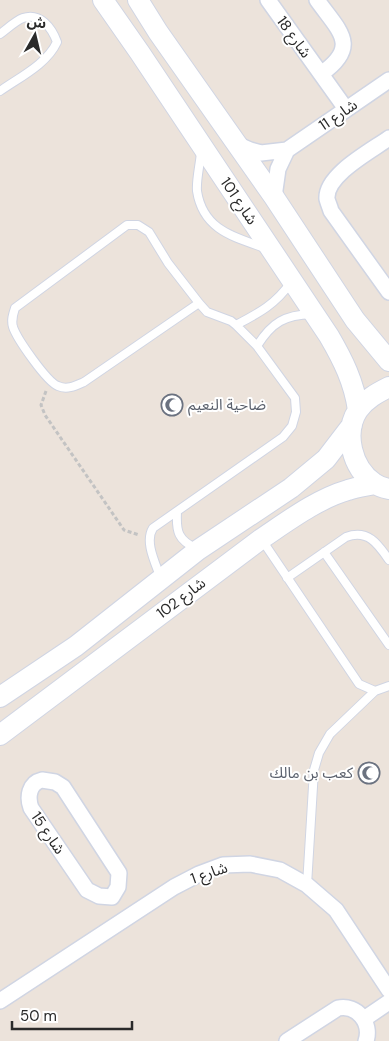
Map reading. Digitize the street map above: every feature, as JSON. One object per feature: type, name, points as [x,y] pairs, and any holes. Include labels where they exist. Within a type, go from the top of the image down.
[{"type":"street","name":"شارع 101","points":[[103,0],[292,280],[346,367],[356,394],[351,448],[359,468],[382,487]]},
{"type":"street","name":"شارع 101","points":[[138,0],[274,197],[354,320],[389,360]]},
{"type":"street","name":"شارع 18","points":[[268,0],[346,109]]},
{"type":"street","name":"شارع 18","points":[[318,0],[343,37],[345,46],[333,66],[321,74]]},
{"type":"street","name":"شارع 11","points":[[287,150],[389,80]]},
{"type":"street","points":[[389,138],[337,176],[330,187],[327,199],[332,211],[389,292]]},
{"type":"street","points":[[236,144],[261,152],[287,150],[278,170],[274,197]]},
{"type":"street","name":"شارع 102","points":[[0,697],[76,646],[198,550],[291,488],[326,459],[373,395],[389,387]]},
{"type":"street","name":"شارع 102","points":[[0,735],[261,539],[301,513],[348,490],[382,487]]},
{"type":"street","name":"شارع 15","points":[[49,780],[63,786],[119,873],[118,887],[112,897],[98,896],[87,890],[30,808],[29,796],[33,785],[38,781],[49,780]]},
{"type":"street","name":"شارع 1","points":[[2,995],[174,887],[199,874],[223,865],[250,864],[280,870],[308,885],[336,910],[389,990]]},
{"type":"street","points":[[112,897],[125,918]]},
{"type":"street","points":[[364,1019],[389,1002]]},
{"type":"street","points":[[287,1041],[338,1008],[349,1007],[359,1013],[364,1019],[368,1032],[366,1041]]},
{"type":"lane","points":[[0,34],[21,19],[32,16],[42,20],[50,28],[58,42],[45,59],[0,91]]},
{"type":"lane","points":[[202,146],[197,190],[201,205],[208,218],[220,231],[271,250]]},
{"type":"lane","points":[[161,579],[150,544],[150,534],[153,528],[283,437],[292,426],[296,412],[295,398],[257,346],[236,325],[231,321],[207,312],[168,263],[149,232],[138,225],[127,225],[15,308],[12,317],[13,327],[30,356],[50,383],[60,387],[72,388],[84,382],[199,303]]},
{"type":"lane","points":[[236,325],[261,312],[275,302],[292,280]]},
{"type":"lane","points":[[257,346],[267,331],[280,320],[296,314],[314,314]]},
{"type":"lane","points":[[177,512],[176,527],[179,536],[186,544],[198,550]]},
{"type":"lane","points":[[287,578],[346,537],[358,534],[372,540],[389,560]]},
{"type":"lane","points":[[261,539],[358,684],[375,691]]},
{"type":"lane","points":[[324,552],[389,645]]},
{"type":"lane","points":[[308,885],[314,770],[319,753],[330,734],[375,691],[389,686]]},
{"type":"path","points":[[50,383],[41,405],[45,415],[124,530],[141,536],[150,534]]},
{"type":"place","name":"ضاحية النعيم","points":[[172,405]]},
{"type":"place","name":"كعب بن مالك","points":[[369,773]]}]
